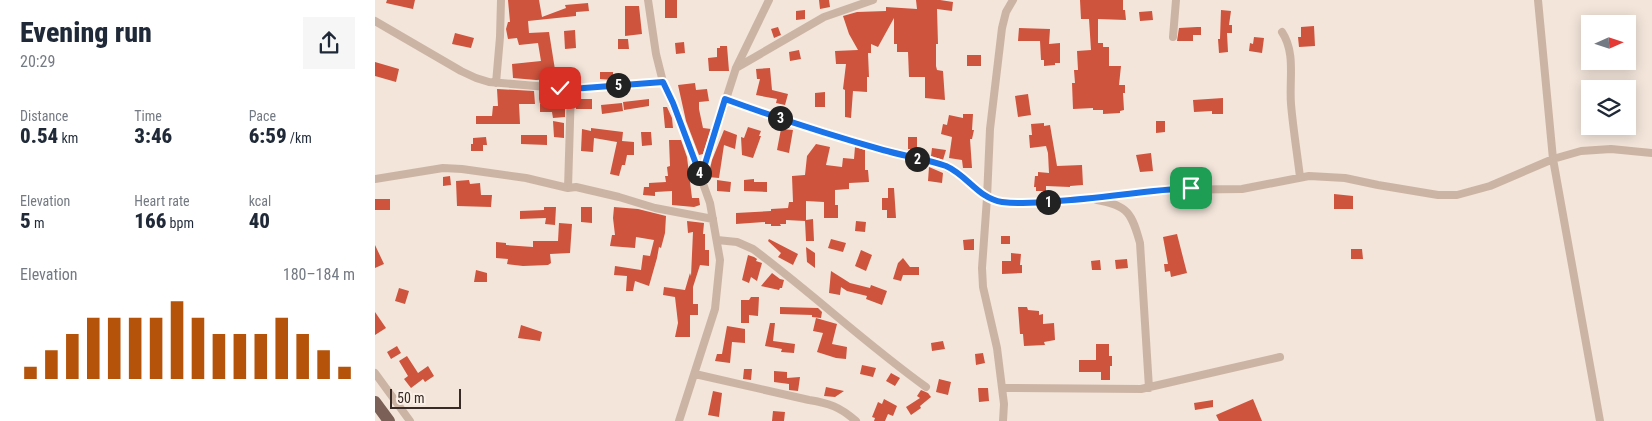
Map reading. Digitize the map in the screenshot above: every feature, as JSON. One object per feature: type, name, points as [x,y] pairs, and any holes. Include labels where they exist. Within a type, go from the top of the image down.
[{"type":"main road","points":[[375,402],[389,421]]},
{"type":"street","points":[[496,83],[501,0]]},
{"type":"street","points":[[648,0],[656,54],[663,82],[701,177],[713,219],[720,260],[715,310],[679,421]]},
{"type":"street","points":[[701,177],[736,68],[769,0]]},
{"type":"street","points":[[736,68],[824,17],[873,0]]},
{"type":"street","points":[[1003,421],[1004,404],[997,348],[983,287],[982,268],[990,129],[998,51],[1004,19],[1013,0]]},
{"type":"street","points":[[1173,37],[1175,0]]},
{"type":"street","points":[[1538,0],[1541,14],[1553,159],[1600,421]]},
{"type":"street","points":[[375,21],[461,71],[476,78],[496,83],[571,89],[663,82]]},
{"type":"street","points":[[1282,32],[1287,39],[1290,50],[1291,102],[1300,177]]},
{"type":"street","points":[[568,188],[571,89]]},
{"type":"street","points":[[725,99],[884,150],[948,167],[958,173],[987,198],[1000,202],[1023,204],[1090,199],[1160,190],[1242,189],[1300,177],[1345,178],[1438,195],[1457,195],[1490,186],[1553,159],[1595,149],[1652,153]]},
{"type":"street","points":[[375,179],[421,171],[453,169],[526,178],[568,188],[576,187],[655,208],[713,219]]},
{"type":"street","points":[[1090,199],[1114,203],[1126,211],[1135,223],[1140,243],[1149,388]]},
{"type":"street","points":[[717,240],[737,242],[753,249],[837,315],[903,371],[926,387]]},
{"type":"street","points":[[1002,388],[1149,388],[1280,357]]},
{"type":"street","points":[[375,373],[411,421]]},
{"type":"street","points":[[695,374],[827,403],[844,410],[856,421]]},
{"type":"building","points":[[387,0],[415,0],[413,9],[386,3]]},
{"type":"building","points":[[508,0],[539,0],[542,17],[566,8],[565,5],[588,3],[589,11],[576,12],[576,16],[528,21],[529,33],[549,32],[556,76],[553,76],[554,79],[513,78],[512,64],[541,61],[538,43],[519,45],[517,38],[508,39],[506,29],[508,22],[510,22]]},
{"type":"building","points":[[665,0],[677,0],[677,18],[665,18]]},
{"type":"building","points":[[819,0],[829,0],[830,7],[820,9]]},
{"type":"building","points":[[916,0],[953,2],[952,11],[937,9],[938,44],[936,44],[936,66],[937,70],[943,71],[945,100],[925,98],[925,77],[909,77],[908,52],[897,52],[897,44],[894,44],[894,18],[878,47],[871,44],[871,53],[868,53],[869,77],[867,77],[867,92],[853,91],[851,118],[845,117],[845,90],[843,89],[846,64],[836,64],[835,51],[858,50],[849,34],[843,16],[857,12],[886,11],[886,7],[917,9]]},
{"type":"building","points":[[1080,0],[1123,0],[1126,20],[1098,19],[1098,43],[1103,43],[1103,47],[1109,47],[1109,66],[1121,66],[1119,85],[1125,85],[1125,93],[1123,93],[1124,110],[1120,111],[1120,113],[1103,114],[1103,110],[1093,110],[1093,108],[1073,109],[1072,83],[1075,83],[1074,70],[1078,70],[1077,51],[1091,50],[1089,19],[1081,19]]},
{"type":"building","points":[[625,6],[639,6],[642,34],[625,36]]},
{"type":"building","points":[[805,10],[805,19],[796,20],[796,11]]},
{"type":"building","points":[[1221,10],[1231,11],[1229,25],[1232,25],[1232,33],[1227,33],[1228,52],[1219,53],[1218,39],[1220,39]]},
{"type":"building","points":[[1152,11],[1153,20],[1140,21],[1139,12]]},
{"type":"building","points":[[1314,26],[1315,46],[1299,47],[1298,37],[1301,37],[1301,27]]},
{"type":"building","points":[[778,27],[781,35],[774,38],[771,29]]},
{"type":"building","points":[[1201,27],[1201,35],[1193,35],[1193,41],[1177,41],[1179,28]]},
{"type":"building","points":[[1019,28],[1050,29],[1049,44],[1060,43],[1060,63],[1044,66],[1044,60],[1041,60],[1040,41],[1018,41]]},
{"type":"building","points":[[575,30],[576,48],[565,49],[564,31]]},
{"type":"building","points":[[455,33],[474,38],[471,48],[452,44]]},
{"type":"building","points":[[1254,37],[1264,38],[1262,53],[1249,51],[1250,43],[1253,44]]},
{"type":"building","points":[[618,39],[628,39],[629,49],[618,49]]},
{"type":"building","points":[[684,42],[685,53],[676,54],[675,43]]},
{"type":"building","points":[[720,46],[727,46],[729,71],[709,71],[708,58],[717,57],[717,48],[720,48]]},
{"type":"building","points":[[799,50],[801,59],[790,61],[789,52]]},
{"type":"building","points":[[967,55],[981,55],[981,66],[967,66]]},
{"type":"building","points":[[375,62],[399,69],[396,82],[375,76]]},
{"type":"building","points":[[770,68],[772,90],[788,94],[785,105],[776,103],[777,99],[756,95],[760,79],[757,79],[756,69]]},
{"type":"building","points":[[600,72],[613,72],[613,80],[600,79]]},
{"type":"building","points":[[695,83],[696,90],[707,89],[709,101],[699,102],[699,109],[703,128],[711,129],[703,154],[699,155],[686,121],[678,85]]},
{"type":"building","points":[[497,89],[534,91],[535,104],[519,104],[520,124],[476,124],[476,116],[492,116],[493,106],[498,106]]},
{"type":"building","points":[[825,92],[825,107],[815,107],[815,93]]},
{"type":"building","points":[[1028,94],[1031,115],[1018,117],[1015,96]]},
{"type":"building","points":[[1223,98],[1223,114],[1212,114],[1212,111],[1194,112],[1193,100]]},
{"type":"building","points":[[553,99],[565,99],[565,117],[553,118],[552,112],[540,112],[540,104],[553,104]]},
{"type":"building","points":[[592,99],[592,109],[576,109],[576,100]]},
{"type":"building","points":[[649,99],[649,106],[624,110],[623,102]]},
{"type":"building","points":[[622,103],[623,111],[602,114],[601,105]]},
{"type":"building","points":[[663,107],[667,107],[672,118],[673,128],[665,128]]},
{"type":"building","points":[[963,114],[973,114],[972,130],[974,130],[972,139],[970,139],[972,168],[963,168],[962,160],[949,158],[952,137],[941,134],[943,124],[947,125],[949,115],[963,118]]},
{"type":"building","points":[[553,121],[564,123],[564,138],[554,137]]},
{"type":"building","points":[[1156,121],[1165,121],[1165,132],[1156,133]]},
{"type":"building","points":[[1044,123],[1044,126],[1050,125],[1057,166],[1082,165],[1083,185],[1070,187],[1046,186],[1046,191],[1036,191],[1036,187],[1034,187],[1035,176],[1038,176],[1038,172],[1049,173],[1048,153],[1046,146],[1030,148],[1029,135],[1032,135],[1031,124]]},
{"type":"building","points":[[748,127],[761,131],[753,158],[742,155],[741,137],[744,138]]},
{"type":"building","points":[[591,128],[623,132],[622,141],[634,142],[634,155],[627,155],[625,165],[622,165],[619,176],[610,174],[617,142],[594,138],[593,152],[581,151],[582,129],[591,131]]},
{"type":"building","points":[[781,129],[793,130],[789,153],[777,150]]},
{"type":"building","points":[[724,130],[737,135],[735,149],[724,145],[719,178],[708,177],[712,160]]},
{"type":"building","points":[[641,132],[651,132],[652,145],[642,146]]},
{"type":"building","points":[[521,135],[547,135],[547,145],[521,144]]},
{"type":"building","points":[[486,137],[487,145],[483,145],[483,151],[471,151],[473,138]]},
{"type":"building","points":[[908,137],[917,137],[917,149],[908,149]]},
{"type":"building","points":[[669,140],[681,140],[687,157],[692,198],[699,198],[700,205],[694,207],[672,205],[672,191],[655,192],[655,196],[643,195],[644,187],[649,187],[649,183],[666,182],[665,176],[668,176],[667,167],[670,166]]},
{"type":"building","points":[[816,144],[830,147],[826,165],[842,167],[843,158],[854,159],[855,147],[865,150],[865,170],[868,170],[869,182],[849,183],[849,189],[835,190],[835,205],[838,205],[838,218],[824,218],[824,202],[806,201],[806,220],[813,219],[814,241],[806,241],[805,221],[786,220],[786,224],[780,224],[781,226],[771,226],[771,224],[765,224],[765,222],[736,224],[736,213],[788,208],[789,202],[793,202],[792,176],[805,175],[807,156]]},
{"type":"building","points":[[932,148],[946,150],[943,160],[931,156]]},
{"type":"building","points":[[1151,153],[1153,171],[1140,172],[1136,155]]},
{"type":"building","points":[[929,167],[943,173],[942,183],[928,181]]},
{"type":"building","points":[[450,176],[451,185],[443,186],[443,177]]},
{"type":"building","points":[[754,179],[754,182],[767,182],[767,192],[744,191],[744,180]]},
{"type":"building","points":[[469,180],[470,184],[480,183],[481,195],[492,195],[491,207],[457,206],[456,181]]},
{"type":"building","points":[[717,180],[731,182],[730,192],[717,191]]},
{"type":"building","points":[[888,188],[894,188],[896,218],[887,218],[887,210],[882,210],[882,198],[888,198]]},
{"type":"building","points":[[1334,194],[1353,196],[1353,209],[1334,209]]},
{"type":"building","points":[[375,199],[390,199],[390,210],[375,210]]},
{"type":"building","points":[[544,207],[556,207],[555,225],[545,224],[546,218],[520,219],[520,211],[544,210]]},
{"type":"building","points":[[581,207],[592,207],[592,223],[581,222]]},
{"type":"building","points":[[614,207],[638,209],[666,216],[665,233],[661,248],[659,247],[649,286],[635,281],[633,291],[626,291],[627,276],[614,275],[615,266],[641,270],[643,255],[650,256],[654,240],[636,237],[635,248],[610,246],[612,235],[615,235]]},
{"type":"building","points":[[687,221],[704,223],[703,234],[705,234],[705,250],[709,250],[709,266],[700,265],[693,287],[693,304],[698,304],[698,315],[690,315],[690,337],[675,337],[678,323],[675,297],[663,295],[664,287],[685,290],[690,273],[691,276],[693,232],[688,233]]},
{"type":"building","points":[[856,221],[866,222],[865,232],[855,231]]},
{"type":"building","points":[[559,223],[572,224],[570,253],[550,254],[551,263],[548,265],[523,266],[507,264],[508,259],[496,258],[496,242],[506,243],[506,245],[533,247],[533,241],[558,241]]},
{"type":"building","points":[[1177,234],[1187,273],[1171,277],[1170,271],[1165,272],[1164,264],[1168,264],[1163,237]]},
{"type":"building","points":[[1001,236],[1010,236],[1010,244],[1001,244]]},
{"type":"building","points":[[769,239],[798,254],[793,265],[778,257],[781,253],[768,241]]},
{"type":"building","points":[[831,239],[846,243],[843,252],[828,248]]},
{"type":"building","points":[[974,239],[974,250],[964,250],[963,240]]},
{"type":"building","points":[[375,245],[384,264],[375,268]]},
{"type":"building","points":[[806,247],[815,253],[815,268],[807,262]]},
{"type":"building","points":[[1351,249],[1362,249],[1363,259],[1351,259]]},
{"type":"building","points":[[861,250],[872,255],[866,271],[855,266]]},
{"type":"building","points":[[1011,253],[1021,254],[1020,265],[1022,265],[1022,273],[1002,274],[1002,261],[1011,261]]},
{"type":"building","points":[[748,255],[762,263],[757,281],[751,277],[749,283],[742,280]]},
{"type":"building","points":[[903,258],[910,267],[919,267],[919,275],[903,275],[901,281],[893,279],[898,263]]},
{"type":"building","points":[[1127,259],[1128,268],[1116,269],[1115,260]]},
{"type":"building","points":[[1100,260],[1101,270],[1092,270],[1091,261]]},
{"type":"building","points":[[476,270],[487,273],[487,282],[474,282]]},
{"type":"building","points":[[831,271],[850,283],[870,288],[871,285],[887,291],[882,305],[866,299],[867,296],[847,291],[841,287],[840,295],[829,293]]},
{"type":"building","points":[[772,273],[784,280],[782,288],[779,290],[761,286]]},
{"type":"building","points":[[399,288],[409,291],[405,304],[395,301]]},
{"type":"building","points":[[751,297],[759,297],[758,316],[749,315],[749,323],[741,323],[741,300],[749,300]]},
{"type":"building","points":[[780,307],[818,308],[822,312],[821,318],[812,317],[812,315],[780,314]]},
{"type":"building","points":[[1018,307],[1027,307],[1028,310],[1039,311],[1039,315],[1043,314],[1043,324],[1054,323],[1055,340],[1044,342],[1045,345],[1024,346],[1023,334],[1020,334]]},
{"type":"building","points":[[375,312],[386,328],[375,335]]},
{"type":"building","points":[[816,318],[837,324],[832,344],[847,347],[846,359],[817,352],[823,333],[813,331]]},
{"type":"building","points":[[770,323],[775,323],[773,341],[795,344],[794,353],[781,352],[782,349],[765,346]]},
{"type":"building","points":[[521,325],[542,332],[540,341],[518,338]]},
{"type":"building","points":[[727,326],[745,329],[745,343],[732,342],[730,363],[715,361],[717,354],[722,354]]},
{"type":"building","points":[[943,341],[945,349],[932,351],[931,343]]},
{"type":"building","points":[[1096,344],[1109,344],[1109,356],[1112,356],[1110,380],[1101,380],[1101,372],[1079,372],[1079,360],[1096,360]]},
{"type":"building","points":[[397,346],[401,353],[391,359],[387,352]]},
{"type":"building","points":[[983,353],[985,363],[976,365],[975,354]]},
{"type":"building","points":[[407,356],[418,373],[428,366],[434,376],[425,382],[423,379],[411,388],[404,379],[408,376],[399,361]]},
{"type":"building","points":[[862,365],[876,368],[873,377],[860,374]]},
{"type":"building","points":[[744,369],[752,369],[751,380],[743,379]]},
{"type":"building","points":[[774,371],[787,372],[787,378],[800,377],[798,391],[789,390],[789,384],[774,382]]},
{"type":"building","points":[[891,373],[900,378],[895,386],[886,381]]},
{"type":"building","points":[[939,379],[951,382],[948,395],[936,392]]},
{"type":"building","points":[[826,387],[844,391],[835,397],[824,396]]},
{"type":"building","points":[[978,388],[988,388],[989,401],[979,402]]},
{"type":"building","points":[[921,390],[928,393],[931,397],[911,415],[906,407],[920,398],[917,396]]},
{"type":"building","points":[[713,391],[722,393],[719,417],[708,415]]},
{"type":"building","points":[[884,399],[897,406],[893,416],[888,414],[885,421],[874,421],[875,418],[872,417],[878,402],[882,404]]},
{"type":"building","points":[[1253,399],[1262,421],[1219,421],[1216,415]]},
{"type":"building","points":[[1213,400],[1213,407],[1195,410],[1194,403]]},
{"type":"building","points":[[773,411],[785,412],[784,421],[772,421]]},
{"type":"route","points":[[560,88],[571,89],[663,82],[701,177],[725,99],[884,150],[948,167],[958,173],[987,198],[1000,202],[1023,204],[1191,188]]}]
